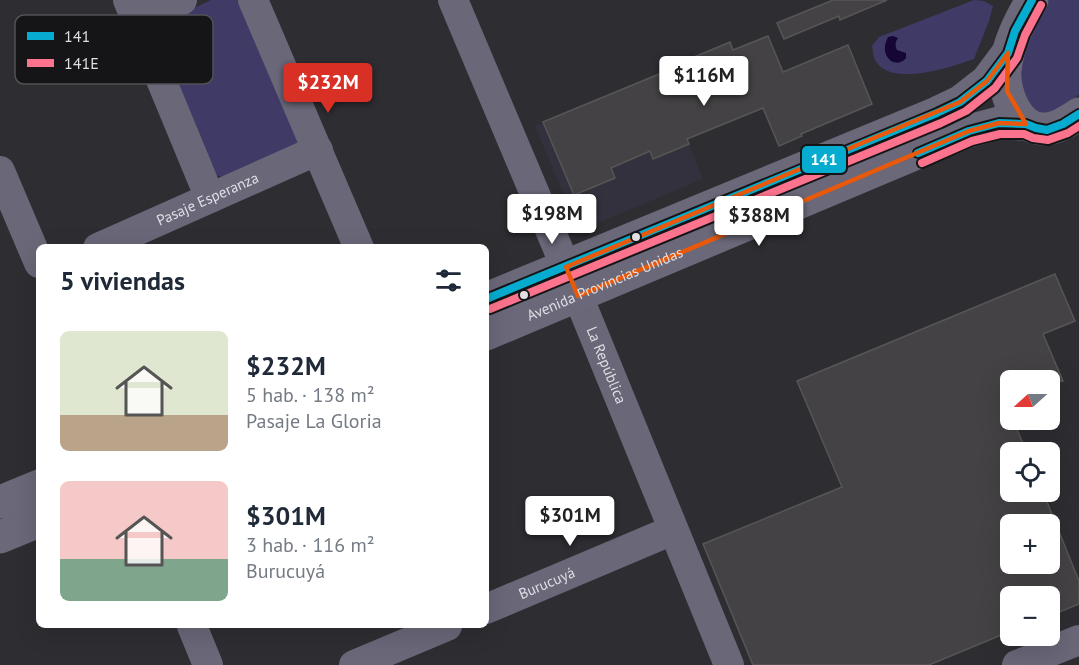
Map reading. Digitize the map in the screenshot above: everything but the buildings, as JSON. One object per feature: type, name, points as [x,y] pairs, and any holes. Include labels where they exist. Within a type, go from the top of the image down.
[{"type":"main road","points":[[1023,6],[1008,53],[1005,72],[1007,91],[1014,109],[1037,127],[1079,144]]},
{"type":"main road","name":"Avenida Provincias Unidas","points":[[489,332],[572,281],[960,102],[987,81],[1008,53]]},
{"type":"main road","points":[[1037,127],[1063,123],[1079,114]]},
{"type":"main road","name":"Avenida Provincias Unidas","points":[[489,298],[572,281],[969,131],[999,123],[1037,127]]},
{"type":"main road","points":[[0,502],[36,487]]},
{"type":"main road","points":[[0,537],[36,522]]},
{"type":"street","points":[[132,10],[182,0]]},
{"type":"street","points":[[253,0],[357,244]]},
{"type":"street","name":"La República","points":[[453,0],[572,281],[729,665]]},
{"type":"street","points":[[163,84],[210,198]]},
{"type":"street","name":"Pasaje Esperanza","points":[[107,244],[318,150]]},
{"type":"street","points":[[0,171],[36,256]]},
{"type":"street","name":"Burucuyá","points":[[489,608],[673,530]]},
{"type":"street","points":[[193,628],[208,665]]},
{"type":"street","points":[[354,665],[442,628]]},
{"type":"street","points":[[1017,665],[1071,650]]},
{"type":"highlighted area","points":[[1008,53],[1007,91],[1026,124],[999,123],[969,131],[578,296],[566,267],[960,102],[987,81]]},
{"type":"shaded area","points":[[211,0],[240,0],[300,139],[295,149],[225,178],[216,175],[177,84],[213,84],[213,15],[179,15]]},
{"type":"shaded area","points":[[974,0],[984,1],[993,6],[974,59],[937,70],[907,74],[894,73],[883,68],[875,60],[872,46],[879,37]]},
{"type":"shaded area","points":[[1049,0],[1079,0],[1079,94],[1071,103],[1044,116],[1034,113],[1026,103],[1018,74],[1028,39]]},
{"type":"shaded area","points":[[888,37],[898,38],[897,50],[906,53],[906,58],[899,63],[891,61],[885,51]]},
{"type":"shaded area","points":[[660,74],[703,179],[586,228],[574,220],[535,126]]},
{"type":"transit line","name":"141","points":[[489,298],[960,102],[987,81],[1008,53],[1015,31],[1032,0]]},
{"type":"transit line","name":"141E","points":[[490,309],[966,111],[995,88],[1017,58],[1025,35],[1041,5]]},
{"type":"transit line","name":"141","points":[[918,153],[969,131],[999,123],[1026,124],[1047,130],[1079,114]]},
{"type":"transit line","name":"141E","points":[[922,163],[972,141],[1000,134],[1024,134],[1048,140],[1068,133],[1079,126]]}]
